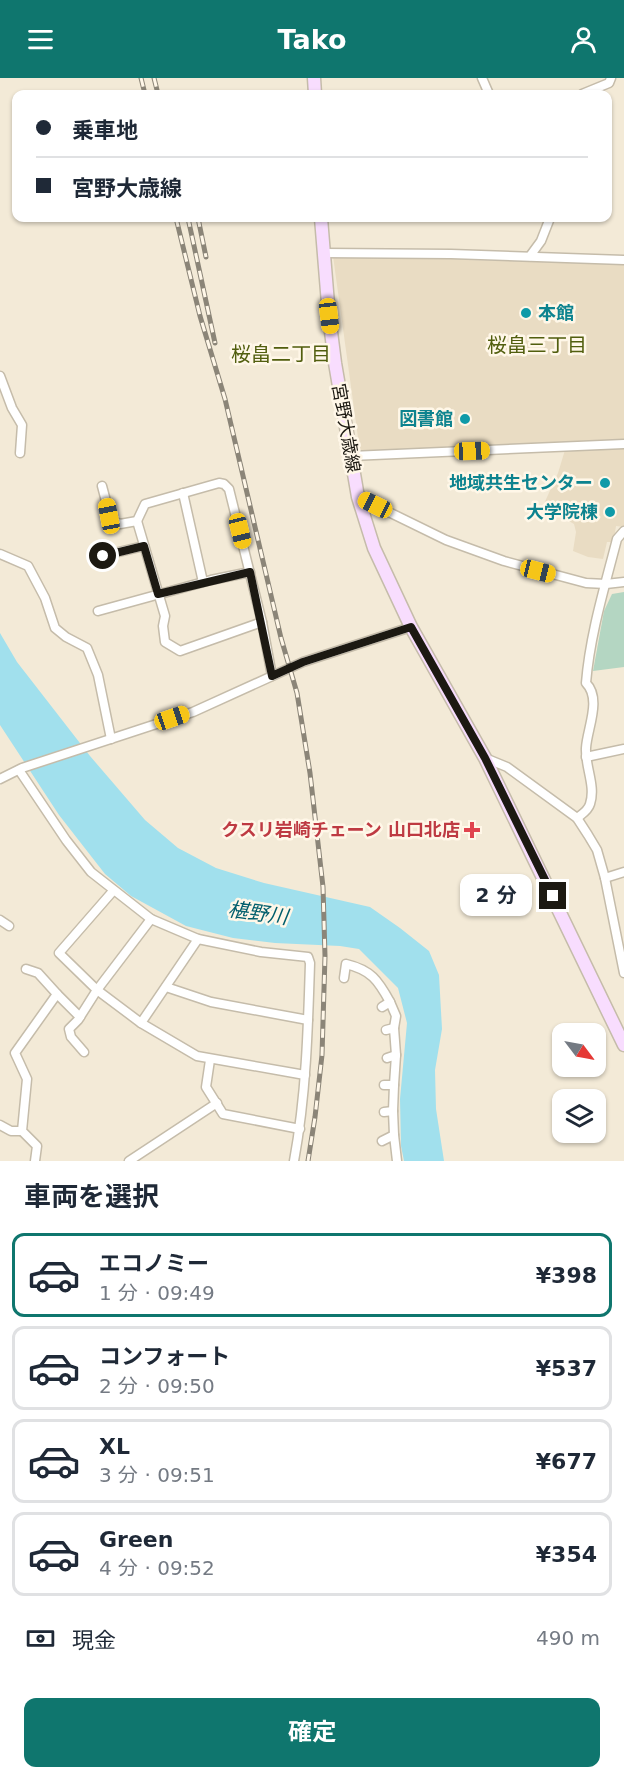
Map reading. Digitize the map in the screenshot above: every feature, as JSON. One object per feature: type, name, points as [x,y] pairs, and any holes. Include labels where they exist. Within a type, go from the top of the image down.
[{"type":"main road","name":"宮野大歳線","points":[[321,222],[335,363],[358,497],[374,548],[411,627],[485,758],[624,1045]]},
{"type":"street","points":[[592,90],[609,83],[611,78]]},
{"type":"street","points":[[530,256],[541,241],[548,222]]},
{"type":"street","points":[[324,253],[530,256],[624,260]]},
{"type":"street","points":[[0,376],[12,408],[22,425],[20,453]]},
{"type":"street","points":[[351,456],[624,444]]},
{"type":"street","points":[[262,622],[180,651],[165,642],[163,626],[165,616],[137,520],[145,504],[219,483],[230,489],[262,622],[272,676]]},
{"type":"street","points":[[102,486],[111,520],[120,524],[137,520]]},
{"type":"street","points":[[183,494],[203,582]]},
{"type":"street","points":[[358,497],[456,544],[538,571],[586,583],[624,582]]},
{"type":"street","points":[[577,818],[588,810],[591,802],[586,748],[594,706],[590,686],[586,683],[587,673],[617,539],[624,531]]},
{"type":"street","points":[[93,558],[144,546]]},
{"type":"street","points":[[0,554],[28,566],[45,598],[55,628],[66,637],[87,648],[98,675],[111,739]]},
{"type":"street","points":[[98,610],[250,572]]},
{"type":"street","points":[[0,779],[20,769],[193,712],[303,662],[411,627]]},
{"type":"street","points":[[586,757],[624,749]]},
{"type":"street","points":[[485,758],[507,767],[577,818],[597,850],[605,878],[624,973]]},
{"type":"street","points":[[20,769],[66,840],[91,872],[151,919],[198,939],[261,952],[308,957],[310,963],[309,1020],[300,1129],[294,1161]]},
{"type":"street","points":[[605,878],[624,872]]},
{"type":"street","points":[[113,891],[59,953],[97,990],[141,1023],[197,1056],[305,1075]]},
{"type":"street","points":[[84,1052],[71,1037],[69,1029],[151,919]]},
{"type":"street","points":[[0,920],[9,926]]},
{"type":"street","points":[[141,1023],[198,939]]},
{"type":"street","points":[[344,978],[346,963],[367,970],[380,984],[396,1016],[390,1029],[397,1161]]},
{"type":"street","points":[[26,969],[38,973],[80,1017]]},
{"type":"street","points":[[166,987],[211,1002],[309,1020]]},
{"type":"street","points":[[22,1131],[27,1079],[15,1053],[57,994]]},
{"type":"street","points":[[382,1007],[390,1002]]},
{"type":"street","points":[[210,1060],[207,1087],[223,1114],[300,1129]]},
{"type":"street","points":[[384,1085],[394,1084]]},
{"type":"street","points":[[129,1161],[217,1103]]},
{"type":"street","points":[[384,1112],[393,1111]]},
{"type":"street","points":[[0,1125],[11,1131],[22,1131],[37,1146],[35,1161]]},
{"type":"street","points":[[382,1141],[394,1135]]},
{"type":"shaded area","points":[[333,256],[453,257],[464,260],[624,263],[624,441],[360,452]]},
{"type":"shaded area","points":[[624,447],[624,527],[616,526],[614,539],[607,542],[603,559],[588,557],[573,551],[576,532],[574,524],[543,506],[558,473],[565,450]]},
{"type":"green space","points":[[624,592],[624,667],[593,671],[604,611],[612,594]]},
{"type":"water","name":"椹野川","points":[[0,633],[17,662],[90,756],[145,820],[178,848],[216,868],[264,883],[370,907],[429,951],[439,975],[442,1029],[435,1070],[436,1109],[444,1161],[404,1161],[401,1146],[400,1099],[407,1023],[398,988],[359,949],[233,938],[186,926],[131,896],[105,874],[59,815],[0,725]]},
{"type":"railway","points":[[141,78],[144,90]]},
{"type":"railway","points":[[154,78],[157,90]]},
{"type":"railway","points":[[177,222],[200,316],[225,399],[281,638],[297,693],[310,773],[323,887],[325,956],[322,1055],[308,1161]]},
{"type":"railway","points":[[189,222],[215,343]]},
{"type":"railway","points":[[199,222],[206,257]]},
{"type":"place","name":"本館","points":[[526,313]]},
{"type":"place","name":"図書館","points":[[465,419]]},
{"type":"place","name":"地域共生センター","points":[[605,483]]},
{"type":"place","name":"大学院棟","points":[[610,512]]},
{"type":"place","name":"クスリ岩崎チェーン 山口北店","points":[[472,830]]},
{"type":"district","name":"桜畠三丁目","points":[[537,345]]},
{"type":"district","name":"桜畠二丁目","points":[[281,354]]},
{"type":"route","points":[[103,556],[144,546],[158,594],[250,572],[272,676],[303,662],[411,627],[485,758],[553,896]]}]
